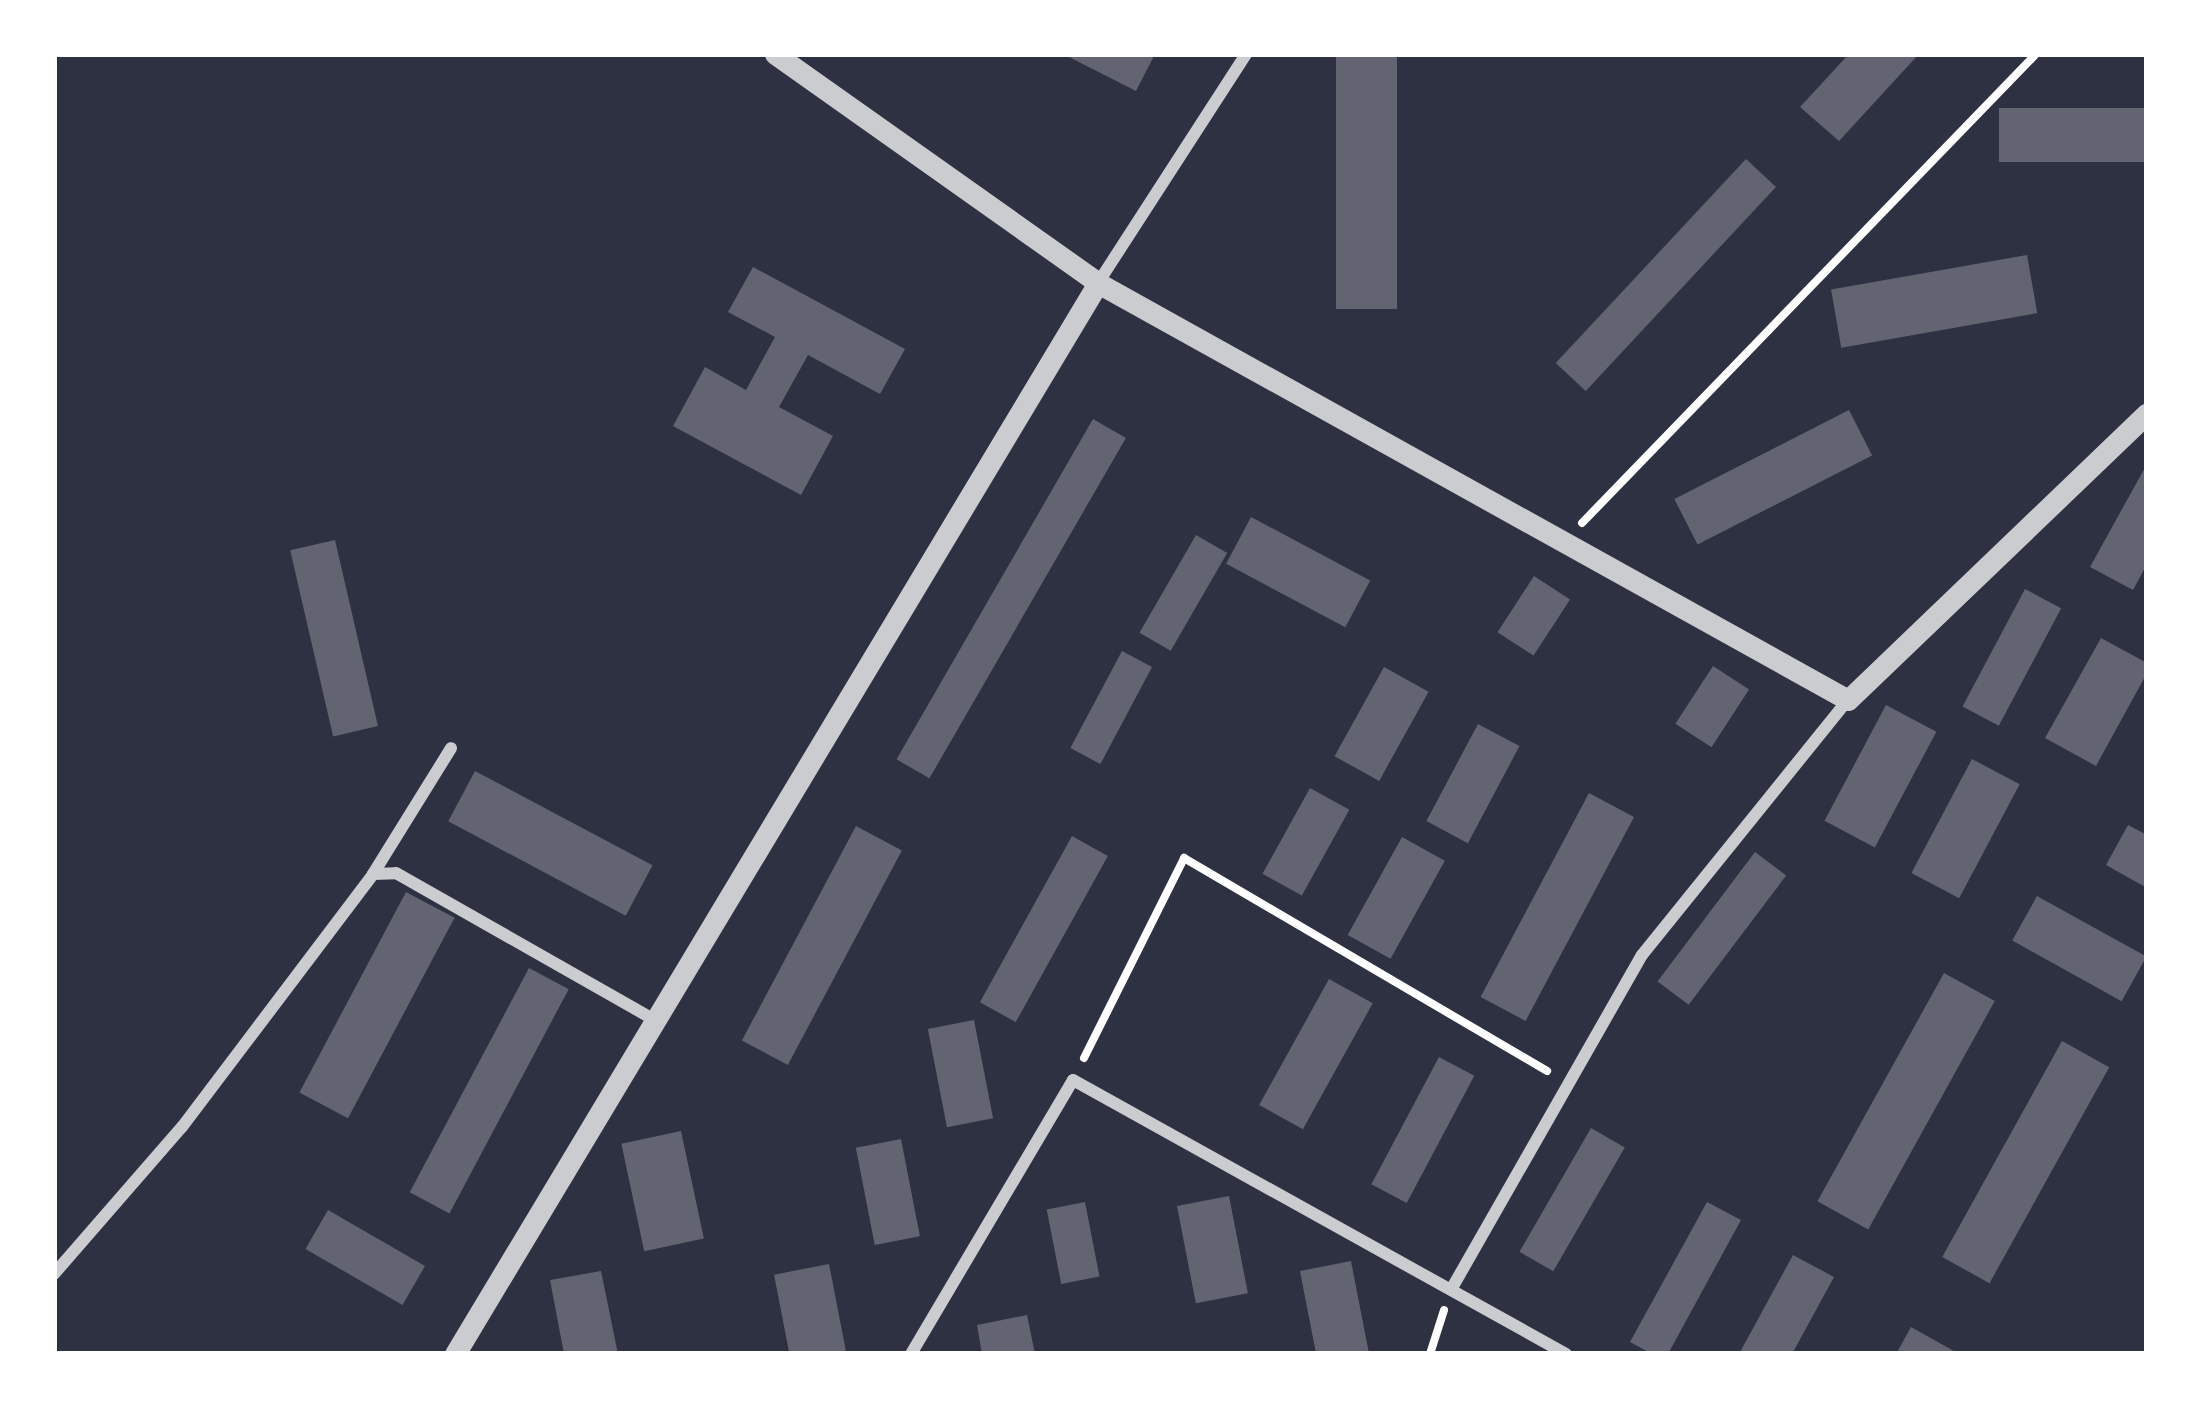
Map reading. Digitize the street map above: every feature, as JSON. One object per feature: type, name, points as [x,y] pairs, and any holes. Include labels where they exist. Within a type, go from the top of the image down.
[{"type":"street","points":[[775,54],[1098,283],[1848,700]]},
{"type":"street","points":[[455,1354],[1098,283],[1246,54]]},
{"type":"street","points":[[1452,1288],[1642,955],[1848,700],[2147,413]]},
{"type":"street","points":[[54,1274],[182,1127],[373,874],[451,748]]},
{"type":"street","points":[[373,874],[396,873],[655,1020]]},
{"type":"street","points":[[911,1354],[1073,1080],[1566,1354]]},
{"type":"path","points":[[1564,542],[2036,54]]},
{"type":"path","points":[[1073,1080],[1184,858],[1568,1084]]},
{"type":"path","points":[[1430,1354],[1452,1288]]},
{"type":"building","points":[[1063,54],[1155,54],[1136,91]]},
{"type":"building","points":[[1336,54],[1397,54],[1397,309],[1336,309]]},
{"type":"building","points":[[1849,54],[1919,54],[1839,141],[1800,107]]},
{"type":"building","points":[[1999,108],[2147,108],[2147,162],[1999,162]]},
{"type":"building","points":[[1746,159],[1776,187],[1586,391],[1556,363]]},
{"type":"building","points":[[2027,255],[2037,313],[1841,348],[1831,290]]},
{"type":"building","points":[[753,267],[905,349],[880,394],[808,355],[779,407],[833,436],[801,495],[673,426],[705,367],[746,390],[775,337],[728,312]]},
{"type":"building","points":[[1849,410],[1872,455],[1698,544],[1674,499]]},
{"type":"building","points":[[1093,419],[1126,438],[929,778],[896,759]]},
{"type":"building","points":[[2147,464],[2147,564],[2133,590],[2090,567]]},
{"type":"building","points":[[1251,517],[1370,580],[1345,627],[1226,564]]},
{"type":"building","points":[[1196,535],[1227,553],[1171,651],[1140,633]]},
{"type":"building","points":[[335,540],[378,726],[333,736],[290,550]]},
{"type":"building","points":[[1534,576],[1570,599],[1534,656],[1498,632]]},
{"type":"building","points":[[2025,589],[2061,608],[1999,726],[1963,706]]},
{"type":"building","points":[[2101,638],[2147,663],[2147,673],[2096,766],[2045,738]]},
{"type":"building","points":[[1122,651],[1152,667],[1100,764],[1070,748]]},
{"type":"building","points":[[1713,666],[1749,689],[1711,747],[1675,724]]},
{"type":"building","points":[[1384,667],[1429,692],[1379,781],[1335,756]]},
{"type":"building","points":[[1886,705],[1936,732],[1875,847],[1824,821]]},
{"type":"building","points":[[1478,724],[1519,746],[1468,843],[1426,821]]},
{"type":"building","points":[[1972,759],[2020,784],[1959,898],[1911,873]]},
{"type":"building","points":[[475,771],[652,865],[626,916],[448,821]]},
{"type":"building","points":[[1310,788],[1349,810],[1302,896],[1262,874]]},
{"type":"building","points":[[1589,793],[1634,817],[1526,1021],[1481,997]]},
{"type":"building","points":[[2128,825],[2147,835],[2147,888],[2106,865]]},
{"type":"building","points":[[856,826],[902,850],[788,1065],[742,1041]]},
{"type":"building","points":[[1072,836],[1108,856],[1016,1022],[980,1002]]},
{"type":"building","points":[[1402,837],[1445,861],[1391,959],[1348,935]]},
{"type":"building","points":[[1755,852],[1786,875],[1689,1005],[1658,981]]},
{"type":"building","points":[[406,892],[455,918],[348,1118],[299,1092]]},
{"type":"building","points":[[2037,896],[2146,957],[2122,1001],[2012,941]]},
{"type":"building","points":[[529,968],[569,989],[449,1213],[410,1192]]},
{"type":"building","points":[[1944,973],[1995,1001],[1868,1229],[1817,1201]]},
{"type":"building","points":[[1329,979],[1373,1003],[1303,1129],[1259,1105]]},
{"type":"building","points":[[974,1020],[993,1118],[947,1127],[928,1029]]},
{"type":"building","points":[[2062,1041],[2109,1067],[1989,1283],[1942,1257]]},
{"type":"building","points":[[1439,1057],[1474,1076],[1407,1203],[1371,1184]]},
{"type":"building","points":[[1591,1128],[1625,1148],[1553,1271],[1520,1252]]},
{"type":"building","points":[[681,1131],[704,1239],[644,1251],[621,1144]]},
{"type":"building","points":[[901,1139],[920,1236],[875,1245],[856,1148]]},
{"type":"building","points":[[1229,1196],[1248,1293],[1196,1303],[1177,1206]]},
{"type":"building","points":[[1085,1202],[1100,1277],[1061,1284],[1047,1209]]},
{"type":"building","points":[[1707,1202],[1741,1220],[1668,1354],[1652,1354],[1630,1342]]},
{"type":"building","points":[[328,1210],[425,1266],[402,1305],[306,1249]]},
{"type":"building","points":[[1793,1255],[1834,1277],[1792,1354],[1739,1354]]},
{"type":"building","points":[[1351,1261],[1369,1354],[1316,1354],[1300,1271]]},
{"type":"building","points":[[829,1264],[846,1354],[789,1354],[774,1275]]},
{"type":"building","points":[[601,1271],[618,1354],[564,1354],[550,1280]]},
{"type":"building","points":[[1027,1315],[1035,1354],[982,1354],[977,1325]]},
{"type":"building","points":[[1911,1327],[1954,1351],[1953,1354],[1896,1354]]}]
